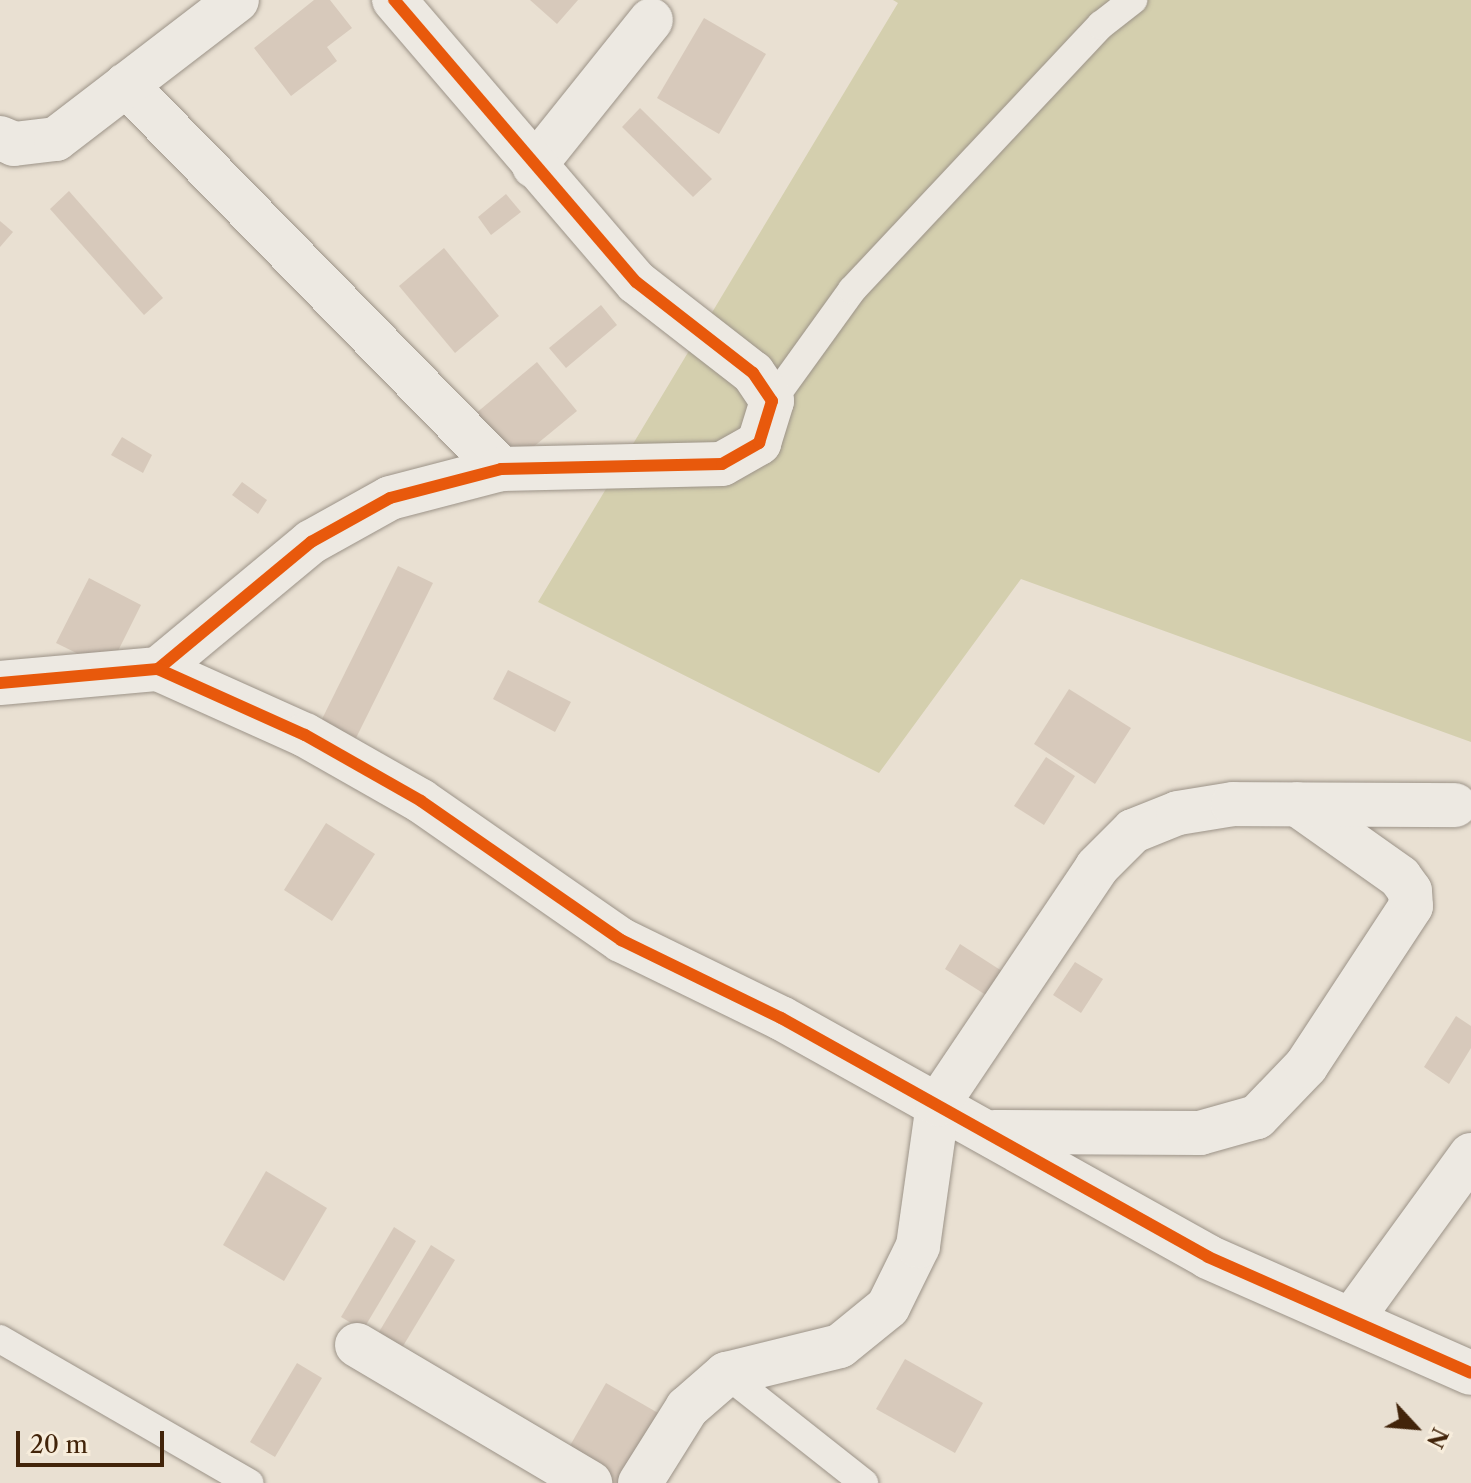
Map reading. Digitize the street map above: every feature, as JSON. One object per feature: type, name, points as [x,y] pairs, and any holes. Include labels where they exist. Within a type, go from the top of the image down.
[{"type":"street","points":[[0,138],[14,144],[56,139],[237,0]]},
{"type":"street","points":[[158,669],[311,542],[390,498],[501,469],[722,464],[759,443],[772,401],[753,373],[636,282],[394,0]]},
{"type":"street","points":[[534,166],[651,20]]},
{"type":"street","points":[[126,85],[501,469]]},
{"type":"street","points":[[0,683],[158,669],[305,735],[421,801],[621,940],[781,1018],[1208,1257],[1471,1373]]},
{"type":"street","points":[[640,1483],[687,1408],[726,1374],[840,1346],[888,1307],[918,1246],[938,1104],[1097,867],[1133,831],[1178,813],[1233,804],[1455,805]]},
{"type":"street","points":[[987,1132],[1200,1133],[1257,1117],[1306,1066],[1411,906],[1410,891],[1400,877],[1297,804]]},
{"type":"street","points":[[1351,1320],[1471,1155]]},
{"type":"street","points":[[357,1345],[590,1483]]},
{"type":"lane","points":[[772,401],[852,290],[1101,25],[1133,0]]},
{"type":"lane","points":[[0,1339],[249,1483]]},
{"type":"lane","points":[[726,1374],[864,1483]]},
{"type":"shaded area","points":[[893,0],[1471,0],[1471,742],[1021,579],[879,773],[538,602],[898,3]]},
{"type":"building","points":[[314,0],[330,0],[352,28],[327,47],[337,61],[291,96],[254,48]]},
{"type":"building","points":[[530,0],[578,0],[557,24]]},
{"type":"building","points":[[704,18],[766,54],[719,134],[657,98]]},
{"type":"building","points":[[640,108],[712,179],[693,197],[622,127]]},
{"type":"building","points":[[69,191],[163,298],[144,315],[50,209]]},
{"type":"building","points":[[506,194],[521,212],[491,235],[478,217]]},
{"type":"building","points":[[0,221],[13,232],[0,247]]},
{"type":"building","points":[[444,248],[499,316],[455,353],[399,286]]},
{"type":"building","points":[[601,305],[617,325],[566,368],[549,348]]},
{"type":"building","points":[[537,362],[577,411],[515,462],[475,414]]},
{"type":"building","points":[[122,437],[152,455],[143,473],[111,455]]},
{"type":"building","points":[[242,482],[267,500],[258,514],[232,495]]},
{"type":"building","points":[[398,566],[433,583],[356,738],[321,721]]},
{"type":"building","points":[[89,578],[141,605],[109,669],[56,643]]},
{"type":"building","points":[[508,670],[571,702],[555,732],[493,699]]},
{"type":"building","points":[[1069,689],[1131,728],[1095,784],[1034,744]]},
{"type":"building","points":[[1046,757],[1075,776],[1044,825],[1014,806]]},
{"type":"building","points":[[326,823],[375,854],[332,921],[284,890]]},
{"type":"building","points":[[960,944],[1005,973],[989,997],[945,969]]},
{"type":"building","points":[[1075,962],[1103,979],[1081,1013],[1053,995]]},
{"type":"building","points":[[1456,1016],[1471,1026],[1471,1048],[1449,1084],[1424,1067]]},
{"type":"building","points":[[266,1171],[327,1208],[284,1281],[223,1245]]},
{"type":"building","points":[[394,1227],[416,1241],[363,1330],[341,1317]]},
{"type":"building","points":[[431,1245],[455,1260],[397,1356],[373,1342]]},
{"type":"building","points":[[905,1359],[983,1403],[955,1453],[876,1409]]},
{"type":"building","points":[[297,1363],[322,1378],[275,1457],[250,1442]]},
{"type":"building","points":[[606,1383],[672,1421],[637,1483],[611,1483],[564,1456]]},
{"type":"cycle path","points":[[158,669],[311,542],[390,498],[501,469],[722,464],[759,443],[772,401],[753,373],[636,282],[394,0]]},
{"type":"cycle path","points":[[0,683],[158,669],[305,735],[421,801],[621,940],[781,1018],[1208,1257],[1471,1373]]}]
